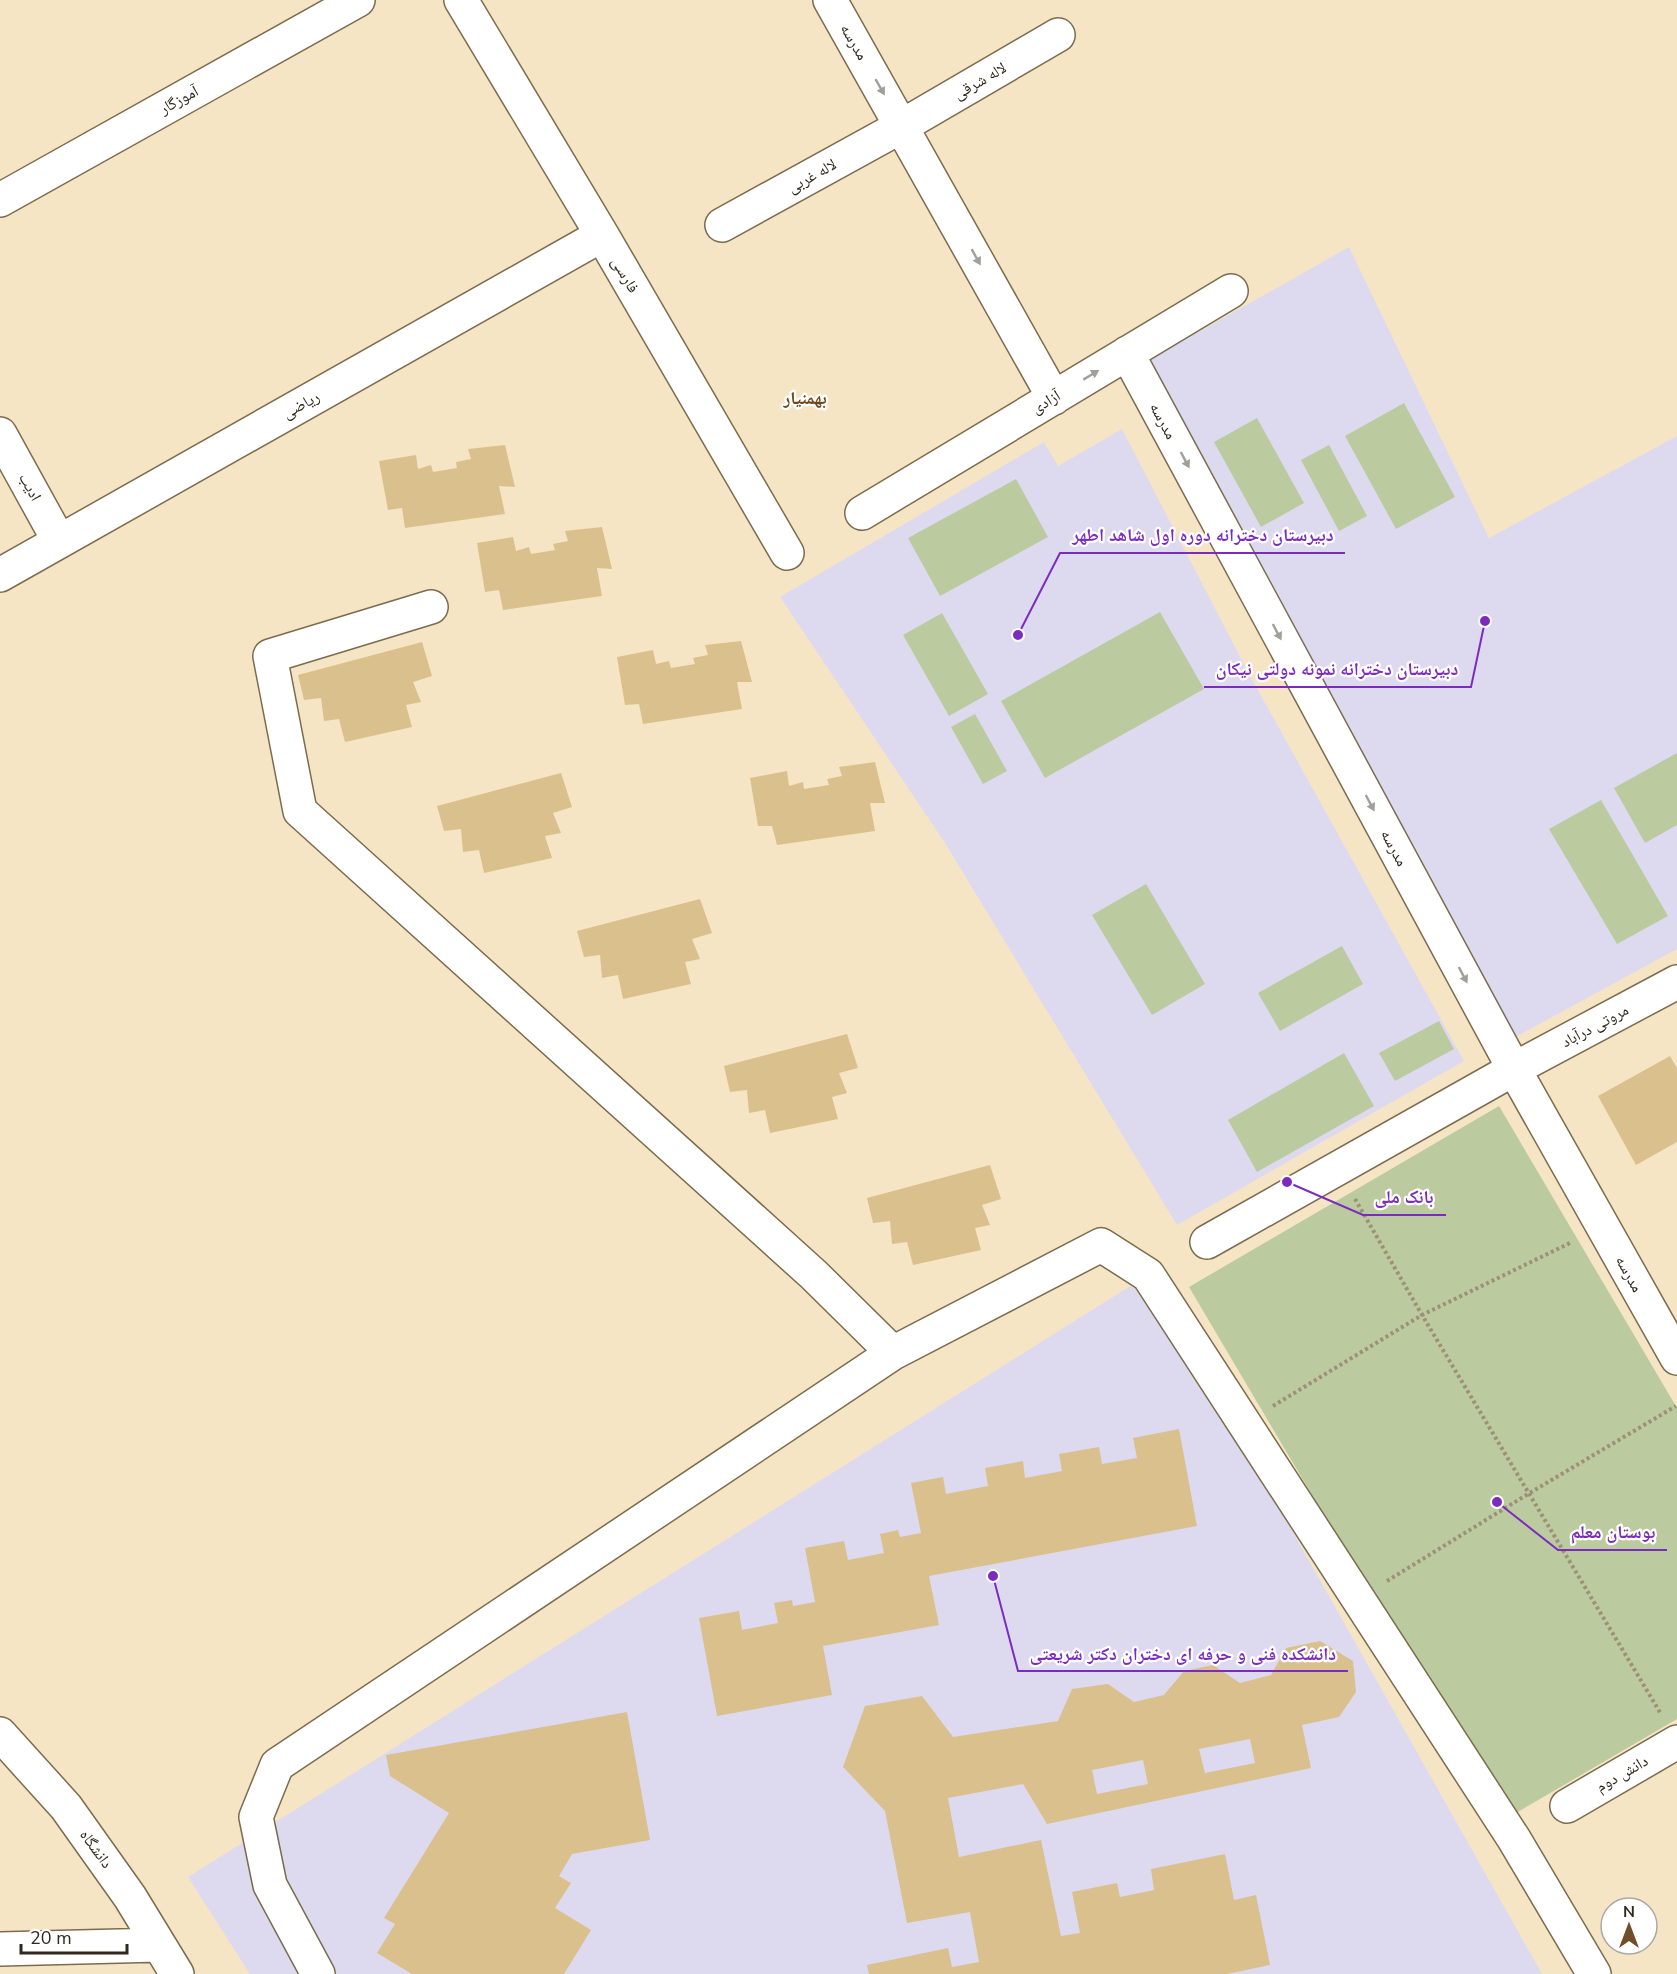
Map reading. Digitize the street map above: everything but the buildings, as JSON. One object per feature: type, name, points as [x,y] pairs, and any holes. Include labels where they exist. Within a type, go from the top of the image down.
[{"type":"street","name":"آموزگار","points":[[0,200],[311,11],[358,0]]},
{"type":"street","name":"فارسی","points":[[461,0],[602,235],[787,553]]},
{"type":"street","name":"مدرسه","points":[[830,0],[1054,398]]},
{"type":"street","name":"لاله شرقی","points":[[902,126],[1058,35]]},
{"type":"street","name":"لاله غربی","points":[[722,225],[902,126]]},
{"type":"street","name":"ریاضی","points":[[0,575],[602,235]]},
{"type":"street","name":"آزادی","points":[[862,513],[1230,291]]},
{"type":"street","name":"مدرسه","points":[[1127,353],[1514,1069],[1673,1345]]},
{"type":"street","name":"ادیب","points":[[0,434],[59,541]]},
{"type":"street","points":[[431,607],[270,656],[300,811],[814,1275],[892,1353]]},
{"type":"street","name":"مروتی درآباد","points":[[1207,1242],[1514,1069],[1677,982]]},
{"type":"street","points":[[318,1974],[270,1885],[256,1817],[277,1765],[892,1353],[1101,1245],[1148,1275],[1514,1839],[1594,1974]]},
{"type":"street","name":"دانش دوم","points":[[1567,1806],[1669,1728]]},
{"type":"street","name":"دانشگاه","points":[[0,1734],[66,1807],[130,1897],[177,1974]]},
{"type":"street","points":[[0,1949],[159,1945]]},
{"type":"path","points":[[1338,1168],[1527,1494],[1669,1728]]},
{"type":"path","points":[[1263,1412],[1422,1315],[1578,1240]]},
{"type":"path","points":[[1380,1586],[1527,1494],[1676,1406]]},
{"type":"shaded area","points":[[1349,247],[1489,538],[1677,436],[1677,949],[1508,1041],[1149,360]]},
{"type":"shaded area","points":[[1122,429],[1249,674],[1464,1061],[1177,1225],[945,843],[780,597],[1044,442],[1058,466]]},
{"type":"shaded area","points":[[1148,1275],[1542,1974],[250,1974],[188,1877]]},
{"type":"green space","points":[[1404,403],[1455,497],[1396,529],[1345,436]]},
{"type":"green space","points":[[1257,418],[1304,503],[1261,527],[1214,442]]},
{"type":"green space","points":[[1329,445],[1367,516],[1339,531],[1301,460]]},
{"type":"green space","points":[[1016,479],[1048,537],[940,596],[908,538]]},
{"type":"green space","points":[[1160,612],[1204,689],[1045,778],[1001,701]]},
{"type":"green space","points":[[942,613],[988,694],[949,716],[903,635]]},
{"type":"green space","points":[[975,714],[1007,771],[983,784],[951,727]]},
{"type":"green space","points":[[1677,753],[1677,825],[1645,843],[1614,788]]},
{"type":"green space","points":[[1601,800],[1668,916],[1617,944],[1549,829]]},
{"type":"green space","points":[[1146,884],[1205,984],[1152,1015],[1092,915]]},
{"type":"green space","points":[[1342,946],[1363,984],[1280,1031],[1258,993]]},
{"type":"green space","points":[[1439,1021],[1454,1049],[1395,1081],[1379,1053]]},
{"type":"green space","points":[[1344,1053],[1374,1106],[1257,1172],[1228,1120]]},
{"type":"green space","points":[[1499,1106],[1677,1408],[1677,1719],[1504,1820],[1189,1287]]},
{"type":"place","name":"دبيرستان دخترانه نمونه دولتی نيکان","points":[[1485,621]]},
{"type":"place","name":"دبیرستان دخترانه دوره اول شاهد اطهر","points":[[1018,635]]},
{"type":"place","name":"بانک ملی","points":[[1287,1182]]},
{"type":"place","name":"بوستان معلم","points":[[1497,1502]]},
{"type":"place","name":"دانشکده فنی و حرفه ای دختران دکتر شریعتی","points":[[993,1576]]},
{"type":"district","name":"بهمنیار","points":[[805,398]]}]
